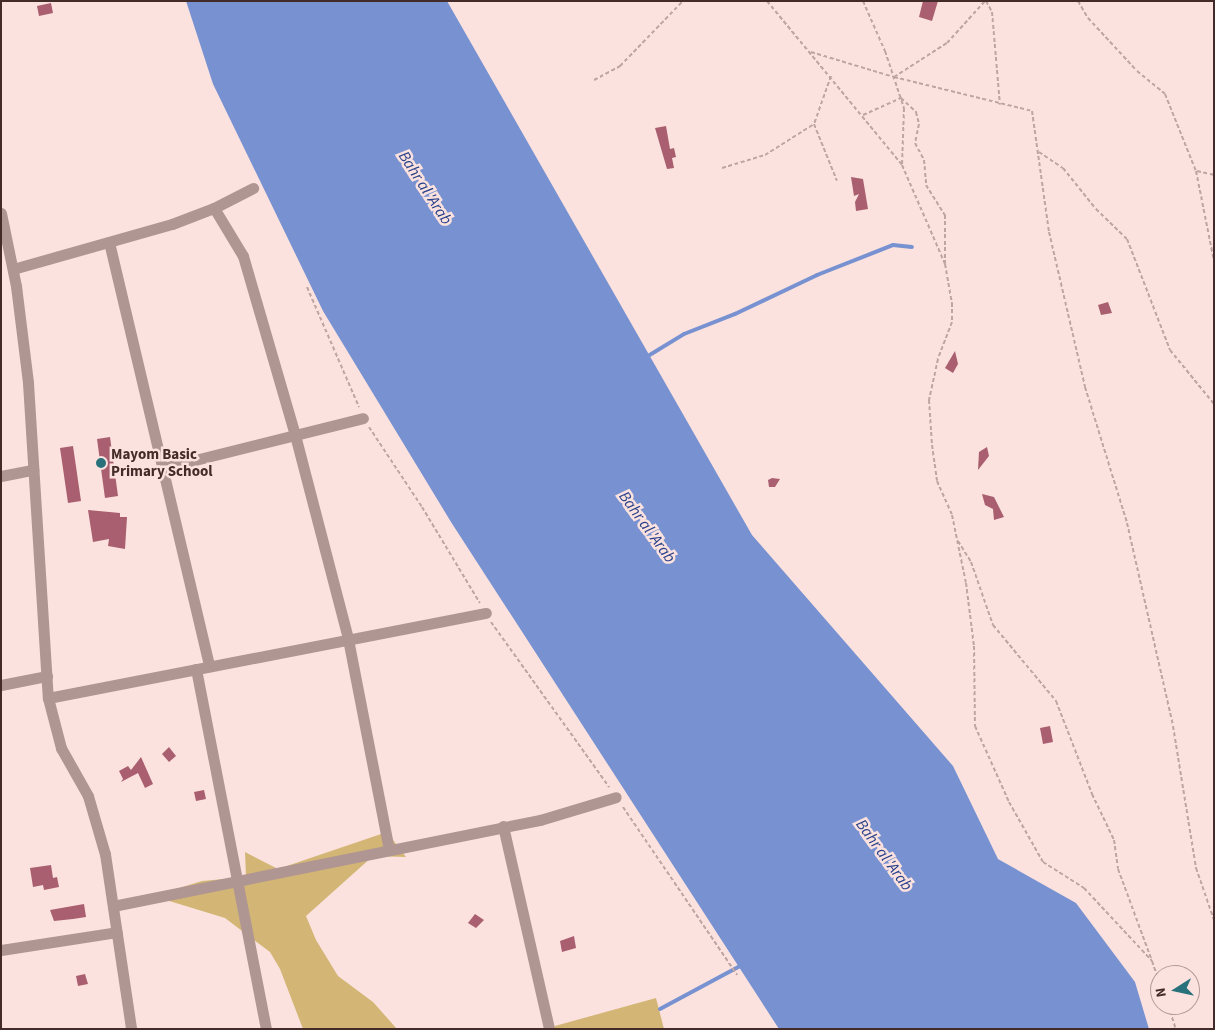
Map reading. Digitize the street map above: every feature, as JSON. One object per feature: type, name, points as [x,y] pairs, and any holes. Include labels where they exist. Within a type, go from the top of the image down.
[{"type":"street","points":[[13,270],[109,242],[214,208],[253,188]]},
{"type":"street","points":[[214,208],[243,256],[295,435],[348,639],[389,849]]},
{"type":"street","points":[[1,213],[13,270],[28,383],[48,698],[61,748],[88,796],[105,854],[131,1029]]},
{"type":"street","points":[[109,242],[210,666]]},
{"type":"street","points":[[163,468],[363,418]]},
{"type":"street","points":[[1,476],[33,470]]},
{"type":"street","points":[[48,698],[486,613]]},
{"type":"street","points":[[196,669],[239,880],[266,1029]]},
{"type":"street","points":[[1,685],[47,676]]},
{"type":"street","points":[[113,906],[540,820],[616,797]]},
{"type":"street","points":[[503,826],[549,1028]]},
{"type":"street","points":[[1,950],[117,932]]},
{"type":"path","points":[[594,80],[620,66],[683,1]]},
{"type":"path","points":[[767,1],[831,76],[902,165],[945,264]]},
{"type":"path","points":[[862,1],[901,98],[906,126],[902,165]]},
{"type":"path","points":[[894,77],[947,43],[986,1],[992,12],[1000,105]]},
{"type":"path","points":[[1078,1],[1088,18],[1138,71],[1165,94],[1196,171],[1214,261]]},
{"type":"path","points":[[811,52],[894,77],[1000,105],[1032,111],[1049,232],[1086,387],[1127,523],[1173,726],[1196,868],[1214,920]]},
{"type":"path","points":[[722,168],[765,155],[814,124],[831,76]]},
{"type":"path","points":[[863,115],[901,98]]},
{"type":"path","points":[[901,98],[916,112],[919,124],[915,143],[924,160],[926,184],[945,215],[945,264],[952,303],[952,322],[938,360],[929,400],[937,481],[952,515],[974,646],[975,726],[1009,802],[1043,862],[1084,888],[1152,961]]},
{"type":"path","points":[[814,124],[837,181]]},
{"type":"path","points":[[1039,152],[1063,168],[1096,210],[1127,239],[1170,350],[1214,404]]},
{"type":"path","points":[[1196,171],[1214,175]]},
{"type":"path","points":[[306,287],[349,379],[363,418],[422,507],[486,613],[616,797],[737,975]]},
{"type":"path","points":[[957,539],[971,562],[993,624],[1056,701],[1092,794],[1114,840],[1118,868],[1153,965]]},
{"type":"path","points":[[1171,1015],[1176,1029]]},
{"type":"shaded area","points":[[387,832],[406,857],[373,856],[306,916],[316,940],[338,976],[373,1002],[397,1029],[303,1029],[280,969],[270,952],[225,918],[153,896],[202,881],[246,877],[245,852],[278,869]]},
{"type":"shaded area","points":[[656,998],[664,1029],[544,1029]]},
{"type":"water","name":"Bahr al 'Arab","points":[[186,1],[447,1],[752,535],[953,766],[998,859],[1076,903],[1135,982],[1149,1029],[779,1029],[451,522],[323,311],[213,84]]},
{"type":"building","points":[[923,1],[938,1],[932,21],[919,17]]},
{"type":"building","points":[[51,3],[53,13],[39,16],[37,6]]},
{"type":"building","points":[[666,126],[670,149],[674,148],[676,157],[672,158],[674,168],[667,169],[655,128]]},
{"type":"building","points":[[851,177],[863,179],[868,209],[856,211],[855,202],[859,194],[854,196]]},
{"type":"building","points":[[1108,302],[1112,313],[1101,315],[1098,305]]},
{"type":"building","points":[[955,351],[958,364],[953,373],[945,368]]},
{"type":"building","points":[[110,437],[118,496],[105,498],[97,439]]},
{"type":"building","points":[[73,446],[81,501],[68,503],[60,448]]},
{"type":"building","points":[[987,447],[989,456],[978,470],[979,452]]},
{"type":"building","points":[[772,478],[780,479],[775,487],[769,487],[768,480]]},
{"type":"building","points":[[982,494],[994,497],[1004,517],[994,520],[993,509],[985,505]]},
{"type":"building","points":[[88,510],[120,513],[120,517],[127,517],[125,549],[108,546],[109,539],[93,542]]},
{"type":"building","points":[[1050,726],[1053,742],[1043,744],[1040,728]]},
{"type":"building","points":[[169,747],[176,756],[169,762],[162,754]]},
{"type":"building","points":[[141,757],[153,784],[145,788],[138,773],[121,782],[123,779],[119,771],[128,766],[131,770]]},
{"type":"building","points":[[204,790],[206,799],[196,801],[194,792]]},
{"type":"building","points":[[51,865],[53,878],[57,877],[59,887],[44,890],[43,885],[33,887],[30,868]]},
{"type":"building","points":[[84,904],[86,917],[54,921],[50,910]]},
{"type":"building","points":[[475,914],[484,920],[476,928],[468,923]]},
{"type":"building","points":[[574,936],[576,948],[562,952],[560,941]]},
{"type":"building","points":[[85,974],[88,984],[78,986],[76,976]]},
{"type":"waterway","points":[[648,356],[684,334],[735,314],[817,275],[893,245],[912,247]]},
{"type":"waterway","points":[[660,1009],[742,965]]},
{"type":"place","name":"Mayom Basic Primary School","points":[[101,463]]}]
